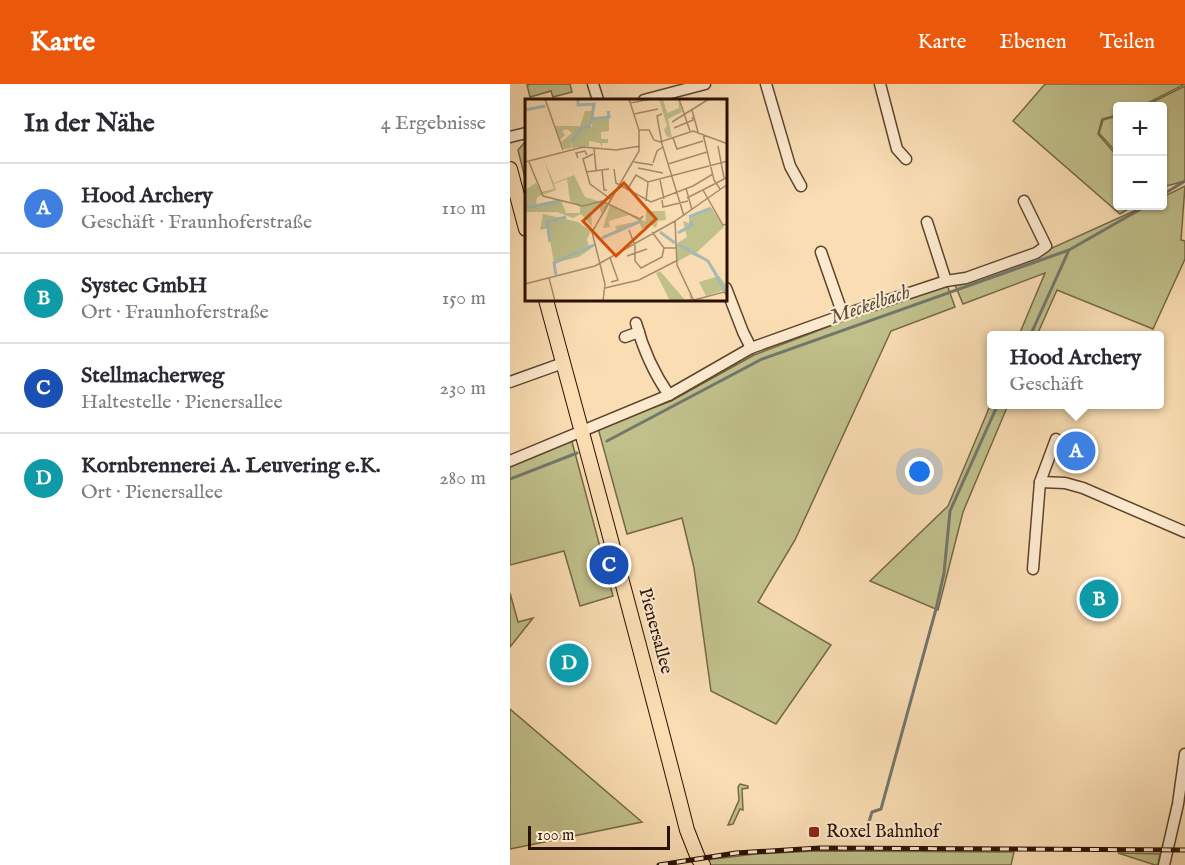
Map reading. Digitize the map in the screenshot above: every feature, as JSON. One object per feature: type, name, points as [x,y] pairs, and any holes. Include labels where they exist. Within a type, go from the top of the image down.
[{"type":"main road","points":[[510,169],[525,225]]},
{"type":"main road","name":"Pienersallee","points":[[547,302],[629,602],[687,830],[703,865]]},
{"type":"street","points":[[593,84],[598,99]]},
{"type":"street","points":[[666,98],[705,84]]},
{"type":"street","points":[[766,84],[790,166],[801,186]]},
{"type":"street","points":[[880,84],[897,149],[906,159]]},
{"type":"street","points":[[510,137],[525,133]]},
{"type":"street","points":[[510,461],[669,395],[751,348],[843,315],[946,281],[966,278],[1036,253],[1046,246],[1024,201]]},
{"type":"street","points":[[927,222],[946,281]]},
{"type":"street","points":[[821,252],[843,315]]},
{"type":"street","points":[[728,294],[742,332],[751,348]]},
{"type":"street","points":[[625,337],[637,328],[656,376],[669,395]]},
{"type":"street","points":[[510,382],[563,363]]},
{"type":"street","points":[[1033,569],[1040,482],[1056,438]]},
{"type":"street","points":[[1040,482],[1065,483],[1083,488],[1185,532]]},
{"type":"street","points":[[1164,865],[1178,804],[1185,754]]},
{"type":"green space","points":[[570,84],[572,92],[553,97],[551,91],[530,97],[527,85]]},
{"type":"green space","points":[[1045,84],[1185,84],[1150,102],[1113,102],[1113,116],[1102,119],[1098,134],[1113,151],[1113,208],[1013,121]]},
{"type":"green space","points":[[1185,86],[1185,181],[1167,186],[1167,102],[1153,102]]},
{"type":"green space","points":[[1113,117],[1113,149],[1099,133],[1103,120]]},
{"type":"green space","points":[[525,142],[525,178],[518,150]]},
{"type":"green space","points":[[1185,186],[1181,240],[1185,241],[1185,259],[1153,329],[1057,290],[1039,331],[1021,331],[1045,273],[963,304],[955,285],[1030,258],[1136,210],[1167,210],[1167,195]]},
{"type":"green space","points":[[946,282],[955,307],[891,331],[795,540],[758,602],[831,645],[776,724],[711,691],[694,568],[682,518],[627,534],[598,428],[671,401],[754,355]]},
{"type":"green space","points":[[989,409],[1006,409],[963,512],[938,610],[870,581],[948,506]]},
{"type":"green space","points":[[571,438],[613,596],[580,606],[564,551],[510,565],[510,465]]},
{"type":"green space","points":[[510,593],[518,622],[533,618],[510,647]]},
{"type":"green space","points":[[510,709],[642,822],[510,849]]},
{"type":"green space","points":[[740,784],[748,786],[742,789],[743,810],[740,809],[733,824],[728,825],[739,800],[738,787]]},
{"type":"green space","points":[[816,851],[1014,852],[1011,865],[709,865],[706,860],[755,854]]},
{"type":"green space","points":[[1118,853],[1160,854],[1158,865],[1155,865]]},
{"type":"waterway","name":"Meckelbach","points":[[1167,192],[1185,181]]},
{"type":"waterway","name":"Meckelbach","points":[[607,441],[762,359],[1069,250],[1139,210]]},
{"type":"waterway","points":[[1032,331],[1069,250]]},
{"type":"waterway","points":[[867,828],[872,812],[881,809],[936,609],[944,573],[950,511],[996,409]]},
{"type":"waterway","name":"Meckelbach","points":[[510,479],[577,453]]},
{"type":"railway","points":[[659,865],[736,853],[820,848],[1185,850]]},
{"type":"place","name":"Hood Archery","points":[[1076,451]]},
{"type":"place","name":"Stellmacherweg","points":[[609,565]]},
{"type":"place","name":"Systec GmbH","points":[[1099,599]]},
{"type":"place","name":"Kornbrennerei A. Leuvering e.K.","points":[[569,663]]},
{"type":"place","name":"Roxel Bahnhof","points":[[814,832]]}]
